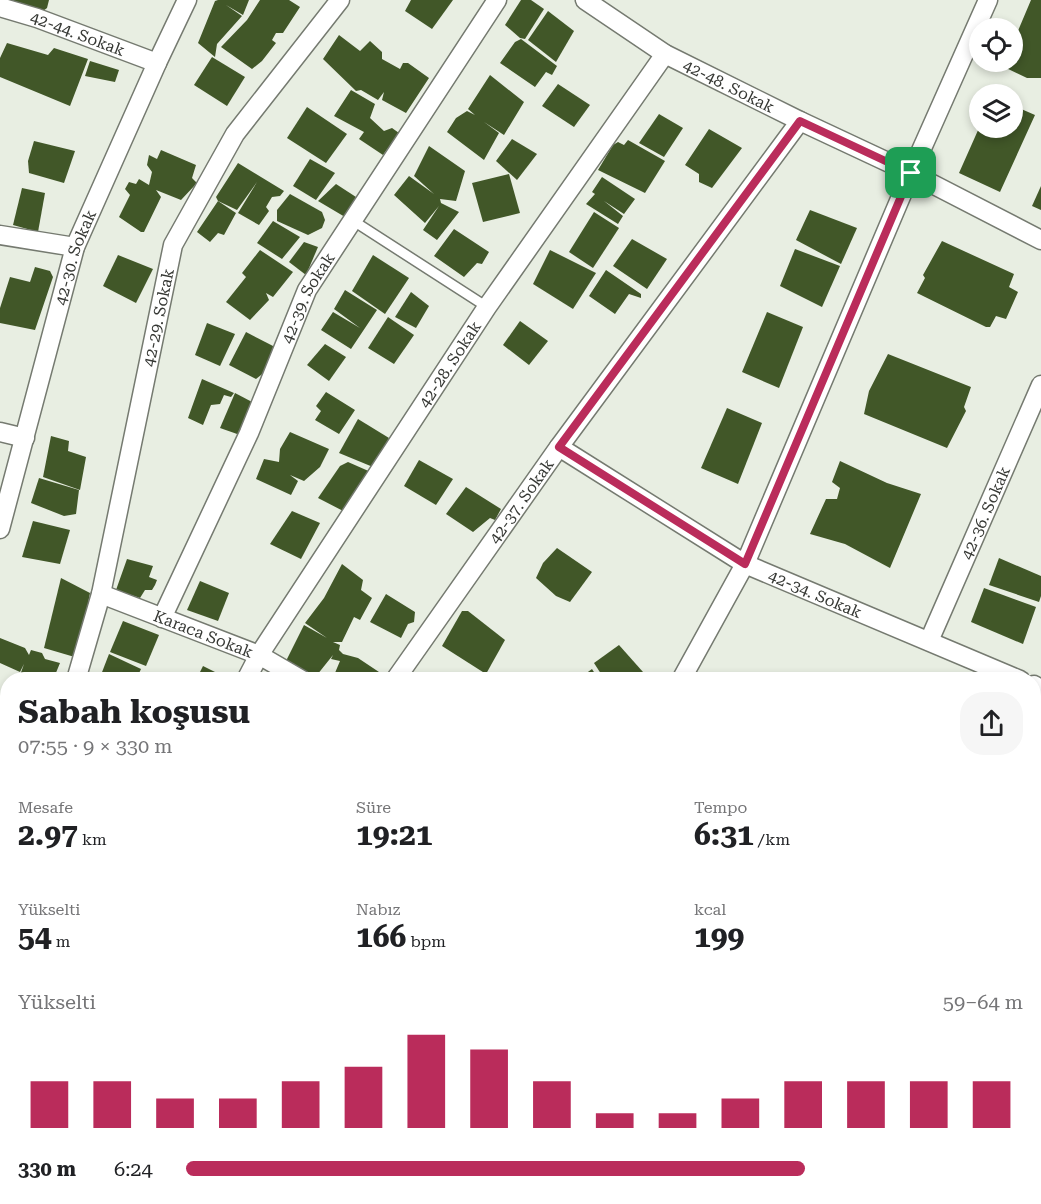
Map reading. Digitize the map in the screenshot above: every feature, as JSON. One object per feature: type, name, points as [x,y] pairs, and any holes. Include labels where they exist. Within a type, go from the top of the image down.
[{"type":"street","name":"42-30. Sokak","points":[[0,529],[75,247],[187,0]]},
{"type":"street","name":"42-29. Sokak","points":[[78,672],[101,594],[173,245],[236,134],[340,0]]},
{"type":"street","name":"42-39. Sokak","points":[[162,618],[249,433],[307,290],[497,0]]},
{"type":"street","name":"42-48. Sokak","points":[[585,0],[665,54],[911,173],[1041,240]]},
{"type":"street","points":[[685,672],[745,564],[911,173],[988,0]]},
{"type":"street","name":"42-44. Sokak","points":[[0,7],[37,18],[157,63]]},
{"type":"street","name":"42-28. Sokak","points":[[250,672],[259,655],[487,307],[665,54]]},
{"type":"street","name":"42-37. Sokak","points":[[400,672],[559,447],[800,121]]},
{"type":"street","points":[[0,235],[75,247]]},
{"type":"street","name":"42-36. Sokak","points":[[929,641],[1041,385]]},
{"type":"street","points":[[0,432],[25,438]]},
{"type":"street","name":"42-34. Sokak","points":[[559,447],[745,564],[1001,672]]},
{"type":"street","name":"Karaca Sokak","points":[[101,594],[259,655],[288,672]]},
{"type":"lane","points":[[352,220],[487,307]]},
{"type":"building","points":[[11,0],[49,0],[47,8],[43,11]]},
{"type":"building","points":[[249,0],[243,15],[226,5],[242,16],[217,44],[215,57],[198,43],[215,1]]},
{"type":"building","points":[[260,0],[289,0],[300,7],[283,33],[276,33],[272,40],[276,43],[262,61],[252,69],[221,47],[247,20]]},
{"type":"building","points":[[411,0],[453,0],[432,29],[405,11]]},
{"type":"building","points":[[521,0],[531,0],[544,9],[525,39],[520,38],[505,25]]},
{"type":"building","points":[[1031,0],[1041,0],[1041,78],[1027,78],[1014,72],[1023,72],[1023,19]]},
{"type":"building","points":[[548,11],[574,31],[556,62],[528,40]]},
{"type":"building","points":[[339,35],[360,51],[370,41],[382,52],[382,59],[400,69],[403,63],[408,63],[429,78],[406,113],[382,100],[384,92],[378,100],[361,90],[356,91],[323,59]]},
{"type":"building","points":[[521,39],[557,66],[552,75],[546,72],[535,87],[500,63],[515,42]]},
{"type":"building","points":[[7,43],[48,55],[54,48],[88,59],[70,106],[0,77],[0,58]]},
{"type":"building","points":[[212,57],[245,77],[227,106],[194,85]]},
{"type":"building","points":[[90,61],[119,70],[115,82],[85,76]]},
{"type":"building","points":[[490,75],[524,102],[504,135],[484,122],[499,133],[484,160],[447,132],[456,118],[467,111],[475,115],[468,109]]},
{"type":"building","points":[[558,84],[590,105],[574,127],[542,106]]},
{"type":"building","points":[[351,90],[375,104],[370,118],[384,131],[392,128],[399,133],[383,155],[359,139],[364,132],[334,116]]},
{"type":"building","points":[[307,107],[347,134],[326,163],[287,138]]},
{"type":"building","points":[[1023,110],[1035,115],[1000,192],[959,173],[975,138],[1023,138]]},
{"type":"building","points":[[659,114],[683,128],[664,157],[639,143]]},
{"type":"building","points":[[709,129],[742,148],[712,188],[699,182],[699,174],[685,165]]},
{"type":"building","points":[[512,139],[537,154],[517,180],[496,161]]},
{"type":"building","points":[[628,140],[665,161],[645,193],[598,170],[613,145],[618,142],[624,145]]},
{"type":"building","points":[[34,141],[75,151],[64,183],[29,173],[28,161]]},
{"type":"building","points":[[429,146],[465,171],[456,201],[440,199],[441,203],[459,212],[437,240],[423,230],[439,206],[425,223],[394,195],[409,176],[434,194],[414,176]]},
{"type":"building","points":[[161,150],[196,165],[192,178],[197,183],[181,200],[156,190],[161,197],[144,232],[141,232],[119,217],[130,195],[125,189],[129,182],[136,184],[139,179],[149,185],[152,172],[147,165],[149,155],[157,159]]},
{"type":"building","points":[[310,159],[335,173],[316,200],[293,186]]},
{"type":"building","points":[[238,163],[284,191],[280,196],[272,197],[266,207],[269,211],[259,225],[238,213],[257,182],[237,210],[218,201],[216,197]]},
{"type":"building","points":[[509,174],[520,213],[483,222],[472,183]]},
{"type":"building","points":[[602,177],[635,199],[624,214],[604,201],[623,216],[618,224],[586,204],[595,194],[592,192]]},
{"type":"building","points":[[336,184],[356,197],[345,217],[318,201]]},
{"type":"building","points":[[1041,186],[1041,210],[1032,206]]},
{"type":"building","points":[[22,188],[45,193],[38,232],[13,225]]},
{"type":"building","points":[[290,194],[322,212],[325,220],[322,228],[308,235],[277,221],[277,210]]},
{"type":"building","points":[[218,201],[236,213],[224,235],[218,233],[210,242],[197,232]]},
{"type":"building","points":[[810,210],[857,228],[841,264],[796,240]]},
{"type":"building","points":[[594,212],[619,228],[593,268],[569,252]]},
{"type":"building","points":[[273,221],[300,237],[282,259],[257,243]]},
{"type":"building","points":[[454,229],[489,252],[482,264],[477,263],[464,277],[434,256]]},
{"type":"building","points":[[632,239],[667,259],[647,289],[613,266]]},
{"type":"building","points":[[942,241],[1014,274],[1009,287],[1018,292],[1006,319],[996,316],[990,327],[986,327],[917,293],[925,278],[923,275]]},
{"type":"building","points":[[304,242],[318,247],[306,275],[289,262]]},
{"type":"building","points":[[795,249],[840,266],[822,307],[780,286]]},
{"type":"building","points":[[260,250],[293,272],[273,297],[266,293],[269,300],[250,320],[226,302],[246,277],[242,273]]},
{"type":"building","points":[[550,250],[596,273],[573,309],[533,284]]},
{"type":"building","points":[[118,255],[153,269],[136,303],[103,286]]},
{"type":"building","points":[[373,255],[409,278],[385,314],[352,291]]},
{"type":"building","points":[[35,267],[50,271],[53,277],[35,330],[0,323],[0,308],[10,277],[30,282]]},
{"type":"building","points":[[606,270],[641,294],[641,298],[629,294],[615,314],[589,296]]},
{"type":"building","points":[[345,290],[377,310],[351,349],[321,330],[333,312],[360,328],[334,309]]},
{"type":"building","points":[[411,292],[429,306],[416,328],[395,317]]},
{"type":"building","points":[[767,312],[803,327],[779,388],[742,372]]},
{"type":"building","points":[[388,317],[414,335],[394,364],[368,348]]},
{"type":"building","points":[[520,321],[548,341],[529,365],[503,345]]},
{"type":"building","points":[[207,323],[235,334],[220,366],[195,355]]},
{"type":"building","points":[[246,332],[275,347],[266,371],[256,379],[229,365]]},
{"type":"building","points":[[325,344],[346,357],[329,381],[307,365]]},
{"type":"building","points":[[888,354],[971,387],[964,407],[966,411],[947,448],[864,414],[869,391]]},
{"type":"building","points":[[202,379],[234,393],[231,397],[224,395],[220,404],[211,405],[203,425],[188,418]]},
{"type":"building","points":[[326,392],[355,410],[339,434],[315,420],[321,411],[316,406]]},
{"type":"building","points":[[235,393],[254,403],[240,435],[220,428]]},
{"type":"building","points":[[727,408],[762,423],[738,484],[701,468]]},
{"type":"building","points":[[358,419],[389,438],[373,467],[339,453]]},
{"type":"building","points":[[290,432],[329,449],[320,467],[304,481],[290,475],[298,481],[291,495],[256,479],[264,459],[279,462],[280,449]]},
{"type":"building","points":[[51,436],[69,441],[68,451],[86,457],[80,490],[43,477]]},
{"type":"building","points":[[419,460],[453,479],[436,505],[404,486]]},
{"type":"building","points":[[840,461],[887,483],[921,494],[890,568],[845,544],[810,534],[826,499],[837,499],[840,488],[832,482]]},
{"type":"building","points":[[348,462],[373,473],[349,514],[318,498],[340,466]]},
{"type":"building","points":[[39,478],[79,490],[76,514],[64,516],[31,503]]},
{"type":"building","points":[[466,487],[501,509],[495,520],[490,518],[473,532],[446,514]]},
{"type":"building","points":[[292,511],[320,523],[301,559],[270,544]]},
{"type":"building","points":[[33,521],[70,530],[60,564],[22,557]]},
{"type":"building","points":[[557,548],[592,572],[570,602],[556,596],[536,578],[543,563]]},
{"type":"building","points":[[999,558],[1041,576],[1039,602],[989,585]]},
{"type":"building","points":[[127,559],[153,566],[149,577],[157,580],[155,585],[152,590],[145,590],[140,598],[116,590]]},
{"type":"building","points":[[342,564],[363,580],[361,590],[372,598],[360,620],[354,617],[342,642],[333,642],[340,645],[339,650],[343,654],[358,658],[379,672],[335,672],[340,661],[331,659],[333,655],[319,672],[302,672],[286,661],[304,625],[327,638],[305,623],[324,598]]},
{"type":"building","points":[[61,578],[90,593],[78,658],[44,648]]},
{"type":"building","points":[[200,581],[229,593],[218,621],[187,610]]},
{"type":"building","points":[[984,588],[1036,607],[1023,644],[971,622]]},
{"type":"building","points":[[386,594],[415,612],[414,622],[408,624],[401,638],[370,622]]},
{"type":"building","points":[[462,611],[468,611],[505,640],[487,672],[483,672],[442,646]]},
{"type":"building","points":[[123,621],[159,635],[146,666],[110,652]]},
{"type":"building","points":[[0,638],[25,648],[29,655],[31,650],[42,653],[45,659],[60,663],[56,672],[21,672],[24,664],[20,672],[0,663]]},
{"type":"building","points":[[619,645],[643,672],[600,672],[594,663]]},
{"type":"building","points":[[109,654],[141,669],[140,672],[102,672]]},
{"type":"building","points":[[203,666],[215,672],[200,672]]},
{"type":"route","points":[[800,121],[911,173],[745,564],[559,447],[800,121]]}]
